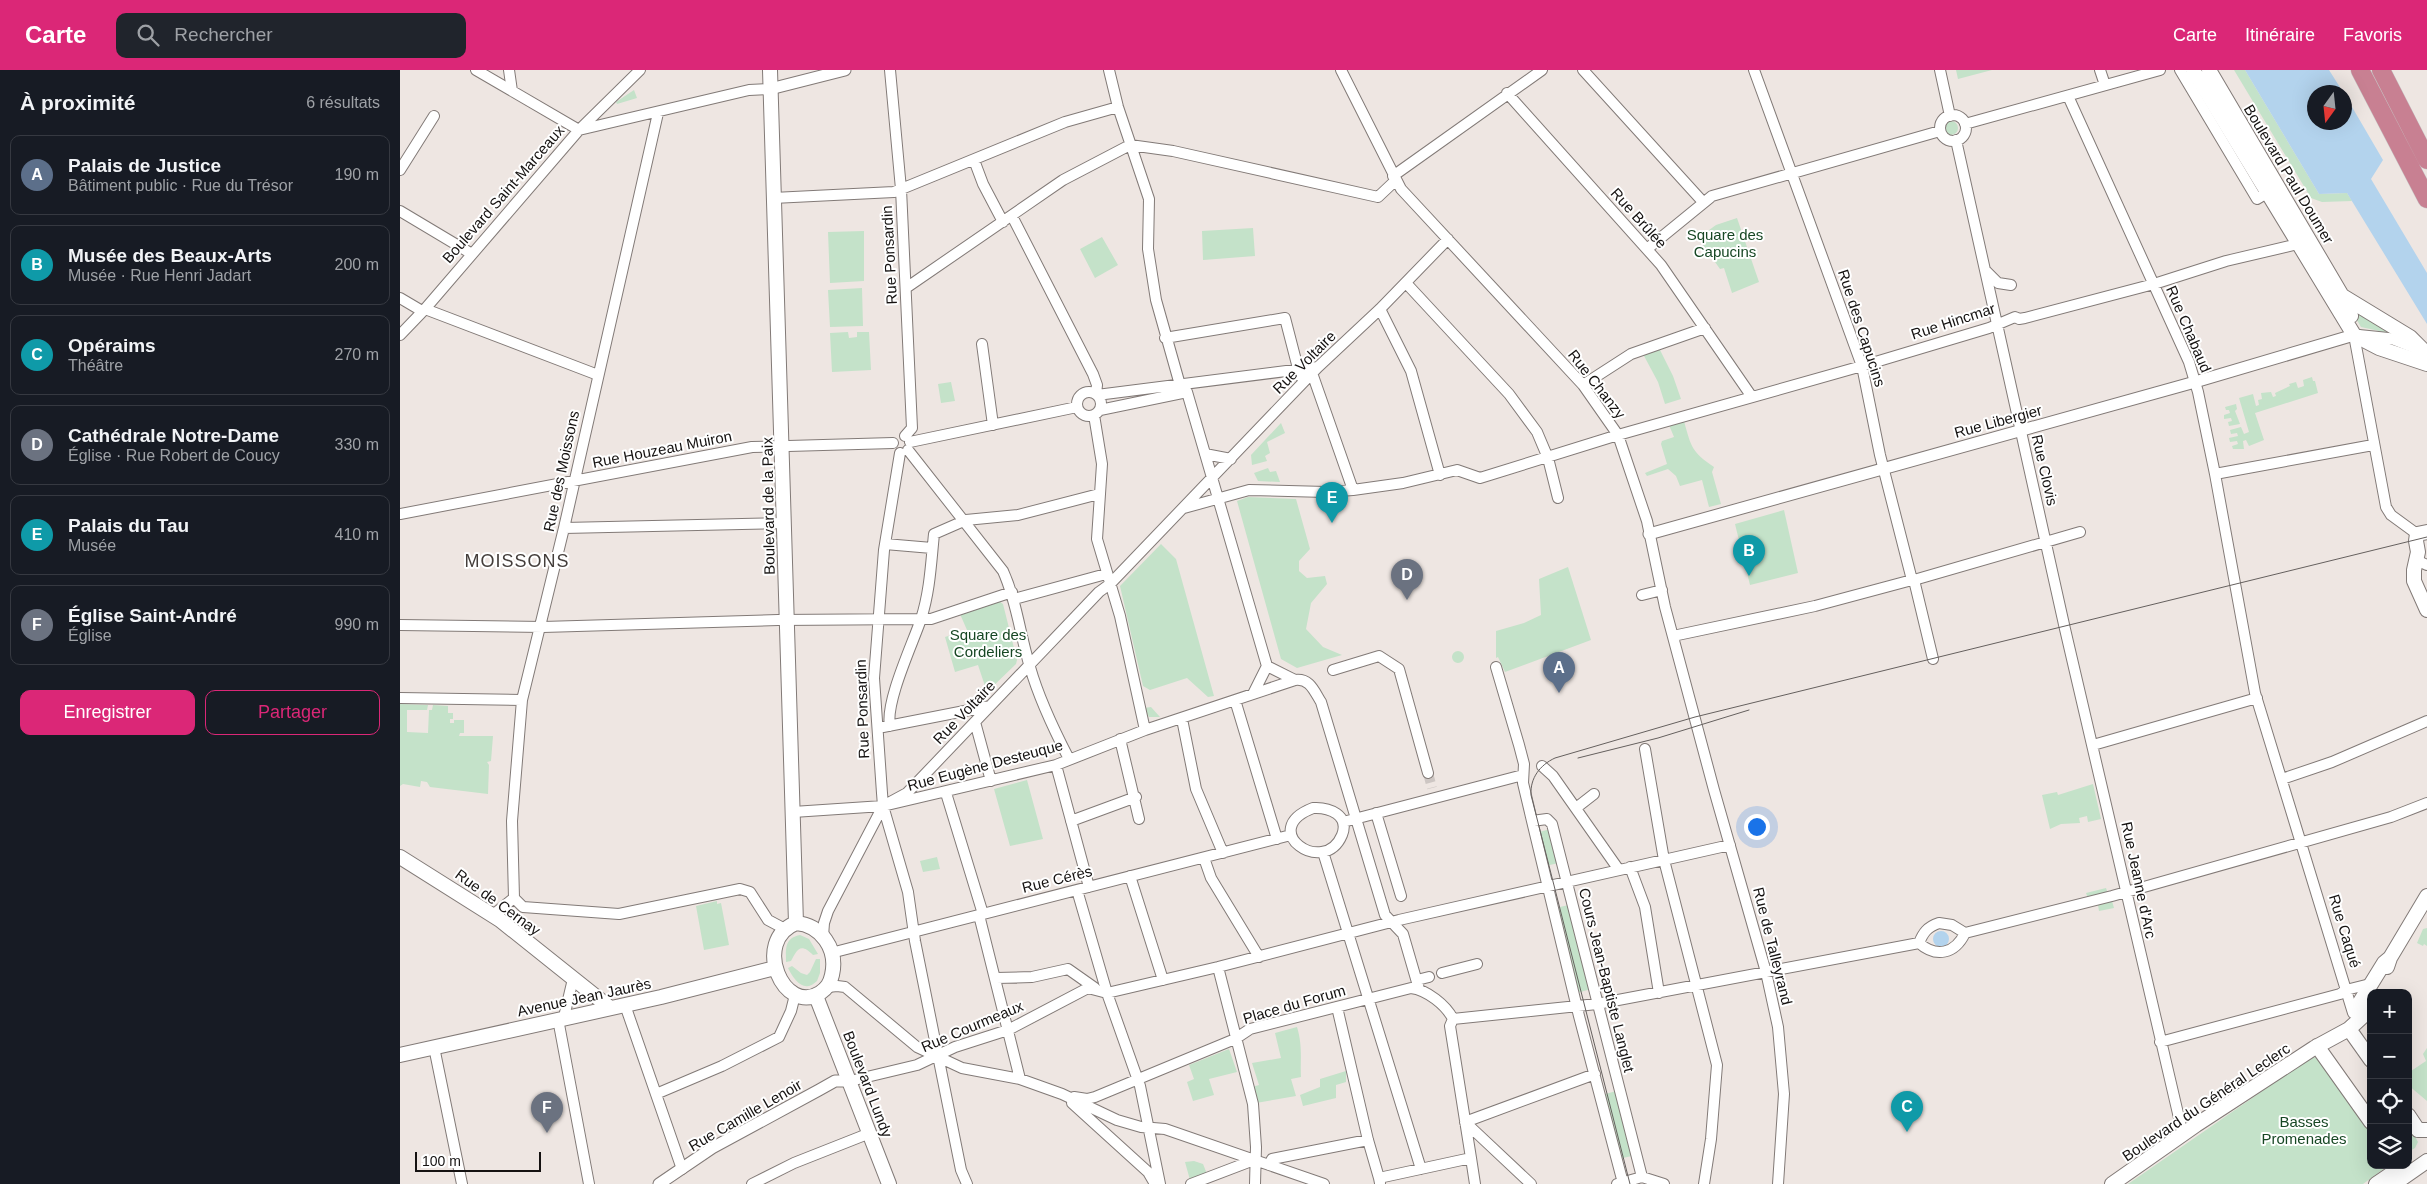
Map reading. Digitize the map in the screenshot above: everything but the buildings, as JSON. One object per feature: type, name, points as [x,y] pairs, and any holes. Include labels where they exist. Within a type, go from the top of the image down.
[{"type":"highway","points":[[2360,70],[2427,199]]},
{"type":"highway","points":[[2381,70],[2427,160]]},
{"type":"main road","name":"Boulevard de la Paix","points":[[770,70],[793,812],[791,926]]},
{"type":"main road","name":"Boulevard Paul Doumer","points":[[2193,70],[2354,335],[2379,348],[2426,356]]},
{"type":"main road","name":"Boulevard Paul Doumer","points":[[2209,70],[2341,294],[2353,320],[2354,335]]},
{"type":"main road","name":"Boulevard Paul Doumer","points":[[2341,294],[2410,337],[2426,356]]},
{"type":"main road","points":[[2422,548],[2414,574],[2415,583],[2427,610]]},
{"type":"main road","name":"Rue de Cernay","points":[[400,857],[493,915],[609,1007]]},
{"type":"main road","points":[[2317,1046],[2349,1019],[2373,988],[2384,963],[2390,958],[2427,896]]},
{"type":"main road","points":[[810,925],[823,936],[831,952],[833,971],[828,988],[816,996],[800,997],[795,995],[779,978],[775,968],[776,945],[791,926],[810,925]]},
{"type":"main road","name":"Avenue Jean Jaurès","points":[[400,1055],[775,968]]},
{"type":"main road","name":"Boulevard Lundy","points":[[816,996],[890,1184]]},
{"type":"main road","points":[[2317,1046],[2349,1029],[2362,1017],[2367,1008]]},
{"type":"main road","points":[[2349,1029],[2354,1013]]},
{"type":"main road","points":[[2349,1029],[2367,1054]]},
{"type":"main road","points":[[2317,1046],[2367,1116]]},
{"type":"main road","name":"Boulevard du Général Leclerc","points":[[2112,1184],[2317,1046]]},
{"type":"main road","points":[[2412,1119],[2423,1130]]},
{"type":"main road","points":[[2412,1162],[2427,1150]]},
{"type":"main road","points":[[2412,1165],[2427,1162]]},
{"type":"main road","points":[[2376,1184],[2402,1169]]},
{"type":"main road","points":[[2394,1184],[2405,1169]]},
{"type":"street","points":[[476,70],[579,130],[640,70]]},
{"type":"street","points":[[508,70],[512,91]]},
{"type":"street","points":[[770,88],[845,70]]},
{"type":"street","name":"Rue Ponsardin","points":[[890,70],[901,189],[912,428],[906,445],[885,544],[874,678],[876,728],[883,806],[908,892],[938,1057],[961,1170],[967,1184]]},
{"type":"street","points":[[1109,70],[1118,107],[1149,199],[1148,249],[1156,300],[1165,338],[1205,454],[1267,666],[1253,694]]},
{"type":"street","name":"Rue Chanzy","points":[[1341,70],[1402,190],[1583,385],[1618,435],[1649,534],[1673,636],[1697,721]]},
{"type":"street","points":[[906,288],[1063,180],[1130,145],[1173,151],[1378,197],[1395,178],[1507,93],[1542,70]]},
{"type":"street","points":[[1583,70],[1703,202]]},
{"type":"street","name":"Rue des Capucins","points":[[1754,70],[1862,366],[1885,467],[1934,659]]},
{"type":"street","points":[[1940,70],[1950,116]]},
{"type":"street","points":[[2100,70],[2105,85]]},
{"type":"street","points":[[1965,124],[2160,70]]},
{"type":"street","name":"Boulevard Paul Doumer","points":[[2180,70],[2257,199],[2267,193]]},
{"type":"street","name":"Boulevard Saint-Marceaux","points":[[400,335],[579,130],[658,113],[749,90],[770,88]]},
{"type":"street","name":"Rue Brûlée","points":[[1507,93],[1661,265],[1752,397]]},
{"type":"street","name":"Rue Chabaud","points":[[2068,96],[2189,362],[2215,474],[2257,698]]},
{"type":"street","points":[[773,198],[886,194],[1065,122],[1118,107]]},
{"type":"street","name":"Rue des Moissons","points":[[514,898],[512,821],[522,700],[538,627],[564,528],[658,113]]},
{"type":"street","points":[[400,170],[434,116]]},
{"type":"street","points":[[1950,116],[1958,116],[1965,124],[1964,134],[1956,140],[1948,140],[1940,131],[1941,123],[1950,116]]},
{"type":"street","points":[[1647,249],[1712,196],[1940,131]]},
{"type":"street","name":"Rue Clovis","points":[[1956,140],[2066,631]]},
{"type":"street","points":[[974,160],[983,184],[1007,219],[1093,374],[1097,385],[1097,395],[1101,402],[1097,413],[1102,464],[1096,530],[1108,579],[1120,616],[1145,730]]},
{"type":"street","points":[[400,211],[472,254]]},
{"type":"street","name":"Rue Voltaire","points":[[883,806],[907,793],[1099,592],[1108,579],[1184,508],[1315,370],[1380,309],[1448,239]]},
{"type":"street","name":"Rue Hincmar","points":[[1480,478],[1618,435],[1862,366],[2015,317],[2019,319],[2025,318],[2154,284],[2226,261],[2298,244]]},
{"type":"street","points":[[1983,267],[1995,280],[2010,285]]},
{"type":"street","points":[[1406,283],[1509,394],[1537,432],[1548,458],[1558,498]]},
{"type":"street","points":[[400,298],[423,310],[598,375]]},
{"type":"street","points":[[1380,309],[1411,371],[1440,474]]},
{"type":"street","points":[[1165,338],[1285,318],[1302,384]]},
{"type":"street","points":[[1583,385],[1631,354],[1705,328]]},
{"type":"street","points":[[2354,335],[2384,501],[2391,515],[2422,548]]},
{"type":"street","name":"Rue Libergier","points":[[1649,534],[2195,382],[2354,335]]},
{"type":"street","points":[[982,344],[992,425]]},
{"type":"street","points":[[1078,407],[1081,395],[1088,392],[1097,395],[1183,389],[1315,370],[1353,490]]},
{"type":"street","points":[[1078,407],[1084,415],[1097,413],[1183,389]]},
{"type":"street","points":[[1069,759],[1050,719],[1029,666],[1013,596],[1003,571],[966,520],[906,445],[1078,407]]},
{"type":"street","name":"Rue Houzeau Muiron","points":[[400,514],[752,447],[893,443],[898,436],[906,445]]},
{"type":"street","points":[[2215,474],[2374,445]]},
{"type":"street","points":[[1205,454],[1231,459]]},
{"type":"street","name":"Rue Voltaire","points":[[1184,508],[1217,497],[1249,490],[1326,492],[1353,490],[1404,483],[1457,470],[1480,478]]},
{"type":"street","points":[[890,726],[888,719],[898,682],[920,619],[929,586],[934,534],[966,520],[1018,515],[1099,494]]},
{"type":"street","points":[[564,528],[785,523]]},
{"type":"street","points":[[1673,636],[1815,606],[2080,532]]},
{"type":"street","points":[[885,544],[932,548]]},
{"type":"street","points":[[400,625],[538,627],[930,619],[1013,596],[1108,579]]},
{"type":"street","points":[[1642,595],[1662,590]]},
{"type":"street","name":"Rue Jeanne d'Arc","points":[[2066,631],[2183,1135]]},
{"type":"street","points":[[1334,670],[1379,656],[1399,668],[1427,770]]},
{"type":"street","points":[[1267,666],[1312,686],[1321,702],[1385,916],[1403,934],[1418,985],[1449,1010],[1453,1019],[1450,1027],[1475,1184]]},
{"type":"street","points":[[1496,667],[1523,762],[1522,775],[1532,821],[1619,1169],[1620,1183],[1642,1177],[1664,1184]]},
{"type":"street","name":"Rue Eugène Desteuque","points":[[793,812],[883,806],[946,793],[1056,765],[1145,730],[1300,680]]},
{"type":"street","points":[[400,698],[522,700]]},
{"type":"street","points":[[2092,745],[2257,698]]},
{"type":"street","name":"Rue Caqué","points":[[2257,698],[2354,1013]]},
{"type":"street","points":[[1235,700],[1277,839]]},
{"type":"street","points":[[876,728],[990,706]]},
{"type":"street","points":[[1182,719],[1196,789],[1223,853]]},
{"type":"street","name":"Rue de Talleyrand","points":[[1697,721],[1766,972],[1778,1027],[1784,1094],[1778,1184]]},
{"type":"street","points":[[975,722],[992,781]]},
{"type":"street","points":[[2282,779],[2332,762],[2427,722]]},
{"type":"street","points":[[1120,739],[1136,797],[1139,819]]},
{"type":"street","points":[[1645,749],[1664,860],[1717,1065],[1712,1139],[1704,1184]]},
{"type":"street","points":[[1056,765],[1089,887]]},
{"type":"street","points":[[1542,766],[1550,772],[1625,869],[1645,907],[1659,993]]},
{"type":"street","points":[[1343,822],[1376,813],[1433,792],[1522,775]]},
{"type":"street","points":[[913,786],[915,794],[924,798]]},
{"type":"street","points":[[946,793],[981,914],[1020,1079]]},
{"type":"street","points":[[1576,808],[1594,794]]},
{"type":"street","points":[[1071,821],[1136,797]]},
{"type":"street","points":[[1453,1019],[1601,1004],[1919,943],[1930,951],[1942,952],[1955,947],[1965,933],[2126,892],[2301,843],[2391,817],[2427,803]]},
{"type":"street","points":[[823,936],[824,923],[828,911],[883,806]]},
{"type":"street","points":[[1313,808],[1332,810],[1339,815],[1343,822],[1342,835],[1337,843],[1324,852],[1307,851],[1294,842],[1291,835],[1291,826],[1295,818],[1313,808]]},
{"type":"street","points":[[1376,813],[1401,896]]},
{"type":"street","name":"Cours Jean-Baptiste Langlet","points":[[1532,821],[1547,819],[1552,824],[1601,1004],[1642,1177]]},
{"type":"street","name":"Rue Cérès","points":[[831,952],[1291,835]]},
{"type":"street","points":[[1218,967],[1392,922],[1406,913],[1548,886],[1730,845]]},
{"type":"street","points":[[1324,852],[1421,1169]]},
{"type":"street","points":[[1204,858],[1211,878],[1259,956]]},
{"type":"street","points":[[1130,876],[1162,980]]},
{"type":"street","points":[[493,915],[514,898],[523,907],[619,914],[740,889],[750,892],[768,920],[791,926]]},
{"type":"street","points":[[1077,890],[1102,991],[1137,1079],[1150,1128],[1160,1184]]},
{"type":"street","points":[[1919,943],[1922,934],[1928,928],[1938,923],[1952,925],[1965,933]]},
{"type":"street","points":[[1442,973],[1477,964]]},
{"type":"street","name":"Rue Courmeaux","points":[[850,1081],[913,1066],[938,1057],[956,1047],[1008,1030],[1088,988],[1102,991],[1218,967]]},
{"type":"street","name":"Place du Forum","points":[[1218,967],[1235,1038],[1255,1028],[1411,988],[1429,977]]},
{"type":"street","points":[[996,978],[1032,977],[1068,969],[1102,991]]},
{"type":"street","points":[[572,979],[561,1018],[590,1184]]},
{"type":"street","points":[[828,988],[845,987],[917,1047],[962,1068],[1020,1079],[1062,1094],[1117,1120],[1150,1128],[1165,1129],[1324,1184]]},
{"type":"street","points":[[2160,1042],[2340,994],[2346,990],[2373,988]]},
{"type":"street","points":[[656,1094],[722,1066],[779,1037],[791,1011],[795,995]]},
{"type":"street","points":[[625,1004],[682,1169]]},
{"type":"street","points":[[1337,1007],[1368,1140],[1380,1181],[1421,1169],[1471,1158]]},
{"type":"street","points":[[1062,1094],[1087,1099],[1235,1038],[1253,1104],[1256,1147],[1254,1160],[1255,1184]]},
{"type":"street","points":[[434,1046],[462,1184]]},
{"type":"street","points":[[1465,1122],[1594,1074]]},
{"type":"street","name":"Rue Camille Lenoir","points":[[659,1184],[712,1148],[835,1081],[850,1081]]},
{"type":"street","points":[[1062,1094],[1148,1172],[1155,1184]]},
{"type":"street","points":[[1465,1122],[1531,1184]]},
{"type":"street","points":[[752,1184],[785,1166],[870,1133]]},
{"type":"street","points":[[1269,1165],[1272,1159],[1368,1140]]},
{"type":"street","points":[[1191,1184],[1254,1160]]},
{"type":"street","points":[[1619,1169],[1638,1165]]},
{"type":"green space","points":[[1956,70],[1992,70],[1958,79]]},
{"type":"green space","points":[[2234,70],[2245,70],[2319,194],[2347,193],[2352,201],[2322,202],[2311,198]]},
{"type":"green space","points":[[634,90],[637,98],[617,104],[616,102]]},
{"type":"green space","points":[[1948,121],[1954,121],[1958,128],[1954,135],[1948,135],[1944,131],[1944,125]]},
{"type":"green space","name":"Square des Capucins","points":[[1737,218],[1759,282],[1732,293],[1724,268],[1720,269],[1698,238],[1716,225]]},
{"type":"green space","points":[[1253,228],[1255,256],[1203,260],[1202,231]]},
{"type":"green space","points":[[864,231],[864,281],[830,283],[828,232]]},
{"type":"green space","points":[[1102,237],[1118,265],[1095,278],[1080,249]]},
{"type":"green space","points":[[862,288],[863,326],[830,327],[828,290]]},
{"type":"green space","points":[[2356,308],[2393,334],[2361,327],[2352,312]]},
{"type":"green space","points":[[848,332],[849,338],[857,337],[857,332],[869,332],[871,370],[832,372],[830,333]]},
{"type":"green space","points":[[1659,348],[1673,376],[1681,399],[1665,404],[1658,382],[1643,354]]},
{"type":"green space","points":[[2312,377],[2318,393],[2255,413],[2264,440],[2249,446],[2246,440],[2243,441],[2244,449],[2233,449],[2232,446],[2238,444],[2237,441],[2230,442],[2229,438],[2238,436],[2237,433],[2231,434],[2230,430],[2241,427],[2244,434],[2249,432],[2239,398],[2253,394],[2256,406],[2259,405],[2258,400],[2262,399],[2261,393],[2271,392],[2273,397],[2276,396],[2275,393],[2290,386],[2289,384],[2296,382],[2298,388],[2304,386],[2303,380]]},
{"type":"green space","points":[[951,382],[955,401],[941,403],[938,384]]},
{"type":"green space","points":[[2236,404],[2237,409],[2235,411],[2240,424],[2229,426],[2228,422],[2232,421],[2231,418],[2224,419],[2224,415],[2230,413],[2225,407]]},
{"type":"green space","points":[[1684,421],[1693,448],[1714,467],[1712,472],[1721,504],[1709,507],[1702,480],[1680,486],[1676,476],[1668,469],[1647,476],[1645,473],[1667,464],[1661,444],[1662,441],[1674,437],[1669,425]]},
{"type":"green space","points":[[1281,423],[1285,433],[1267,442],[1270,453],[1265,456],[1267,461],[1252,465],[1251,455]]},
{"type":"green space","points":[[1268,468],[1270,472],[1276,471],[1280,482],[1258,481],[1254,473]]},
{"type":"green space","points":[[1248,497],[1296,499],[1310,549],[1299,561],[1299,571],[1307,578],[1325,576],[1327,584],[1311,603],[1306,629],[1323,647],[1342,655],[1297,668],[1281,659],[1237,501]]},
{"type":"green space","points":[[1784,510],[1798,573],[1750,585],[1735,524]]},
{"type":"green space","points":[[1161,544],[1176,559],[1214,696],[1208,697],[1187,678],[1150,690],[1143,686],[1120,586]]},
{"type":"green space","points":[[1568,567],[1591,640],[1505,672],[1498,657],[1496,658],[1496,631],[1524,623],[1541,615],[1539,579]]},
{"type":"green space","name":"Square des Cordeliers","points":[[999,601],[1003,604],[1017,660],[1016,664],[987,692],[978,665],[955,672],[945,637],[967,630],[960,614]]},
{"type":"green space","points":[[1458,651],[1464,657],[1458,663],[1452,657]]},
{"type":"green space","points":[[400,704],[428,705],[427,710],[407,710],[407,732],[428,733],[429,710],[432,710],[433,705],[448,706],[448,713],[453,713],[453,719],[450,719],[450,723],[454,723],[454,720],[464,720],[464,733],[460,733],[459,736],[493,736],[491,761],[487,762],[489,765],[488,794],[430,787],[427,782],[421,781],[420,787],[403,784],[400,786]]},
{"type":"green space","points":[[1151,707],[1160,717],[1149,717],[1144,708]]},
{"type":"green space","points":[[1027,780],[1043,839],[1010,846],[994,789]]},
{"type":"green space","points":[[2093,784],[2101,819],[2088,822],[2087,816],[2079,818],[2080,823],[2061,824],[2050,829],[2042,795],[2057,792],[2058,795]]},
{"type":"green space","points":[[1550,829],[1559,863],[1545,866],[1536,833]]},
{"type":"green space","points":[[937,857],[940,869],[923,872],[920,861]]},
{"type":"green space","points":[[2106,888],[2108,894],[2088,898],[2086,893]]},
{"type":"green space","points":[[717,901],[717,904],[721,903],[729,945],[704,950],[696,906]]},
{"type":"green space","points":[[2112,901],[2114,908],[2099,911],[2098,905]]},
{"type":"green space","points":[[1569,905],[1591,989],[1577,993],[1555,908]]},
{"type":"green space","points":[[2427,928],[2427,946],[2424,944],[2423,946],[2417,943],[2423,929]]},
{"type":"green space","points":[[800,935],[809,939],[818,954],[813,955],[802,948],[797,951],[791,961],[786,962],[787,945],[791,939]]},
{"type":"green space","points":[[816,959],[820,959],[820,973],[817,981],[812,985],[804,986],[796,981],[788,968],[792,966],[807,975]]},
{"type":"green space","points":[[1297,1027],[1301,1047],[1301,1077],[1291,1079],[1296,1096],[1256,1103],[1252,1087],[1259,1085],[1252,1063],[1281,1058],[1275,1033]]},
{"type":"green space","points":[[2427,1048],[2427,1101],[2412,1088],[2412,1070],[2426,1061],[2423,1054]]},
{"type":"green space","points":[[1229,1049],[1237,1072],[1209,1079],[1214,1095],[1193,1101],[1187,1082],[1194,1079],[1189,1065]]},
{"type":"green space","name":"Basses Promenades","points":[[2317,1057],[2367,1123],[2367,1169],[2384,1169],[2363,1184],[2128,1184],[2310,1058]]},
{"type":"green space","points":[[1346,1071],[1346,1082],[1336,1085],[1336,1098],[1303,1106],[1300,1095],[1320,1087],[1320,1079]]},
{"type":"green space","points":[[1616,1091],[1632,1156],[1618,1159],[1602,1095]]},
{"type":"green space","points":[[2412,1131],[2418,1142],[2412,1150]]},
{"type":"green space","points":[[1194,1161],[1203,1164],[1207,1174],[1190,1180],[1185,1162]]},
{"type":"water","points":[[2245,70],[2329,70],[2339,85],[2307,85],[2307,130],[2352,130],[2352,107],[2383,160],[2371,179],[2427,273],[2427,324],[2347,193],[2319,194]]},
{"type":"water","points":[[1941,931],[1949,939],[1941,947],[1933,939]]},
{"type":"tunnel","points":[[1428,773],[1432,788]]},
{"type":"tram line","points":[[1630,1184],[1531,795],[1534,778],[1545,764],[1555,758],[1695,717],[2427,537]]},
{"type":"tram line","points":[[1578,758],[1658,738],[1749,710]]},
{"type":"place","name":"Palais du Tau","points":[[1332,523]]},
{"type":"place","name":"Musée des Beaux-Arts","points":[[1749,576]]},
{"type":"place","name":"Cathédrale Notre-Dame","points":[[1407,600]]},
{"type":"place","name":"Palais de Justice","points":[[1559,693]]},
{"type":"place","name":"Opéraims","points":[[1907,1132]]},
{"type":"place","name":"Église Saint-André","points":[[547,1133]]},
{"type":"district","name":"MOISSONS","points":[[517,561]]}]
